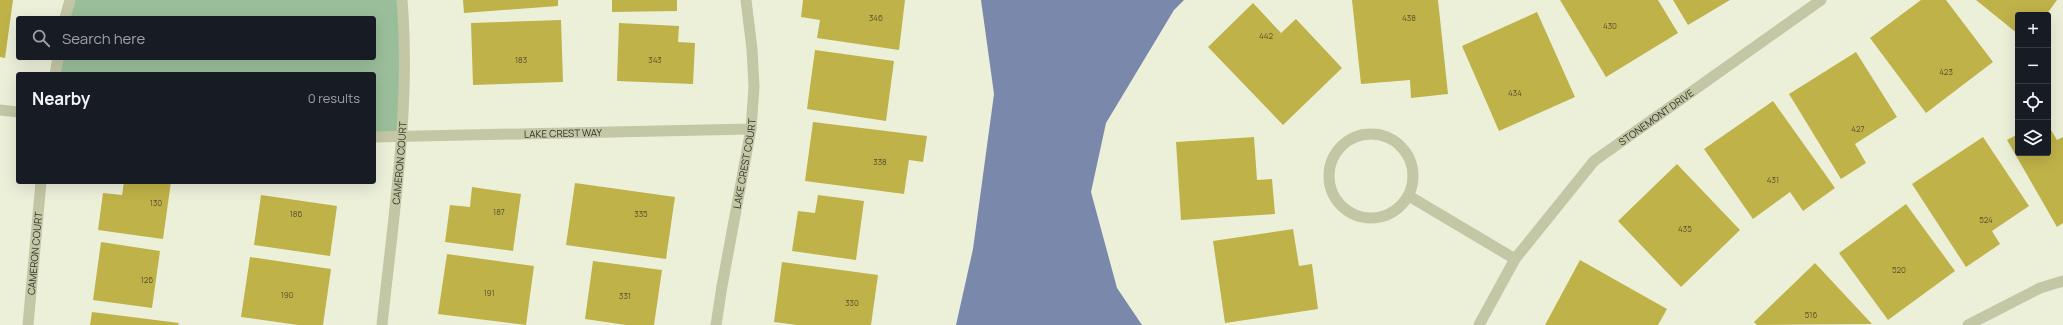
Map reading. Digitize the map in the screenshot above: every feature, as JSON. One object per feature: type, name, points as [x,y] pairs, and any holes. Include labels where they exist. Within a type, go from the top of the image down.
[{"type":"street","points":[[66,16],[70,0]]},
{"type":"street","name":"CAMERON COURT","points":[[382,325],[402,137],[404,25],[402,0]]},
{"type":"street","name":"LAKE CREST COURT","points":[[716,325],[723,278],[751,129],[754,87],[752,49],[746,0]]},
{"type":"street","name":"STONEMONT DRIVE","points":[[1480,325],[1515,259],[1594,161],[1821,0]]},
{"type":"street","points":[[55,72],[58,60]]},
{"type":"street","points":[[0,110],[16,112]]},
{"type":"street","name":"LAKE CREST WAY","points":[[376,137],[751,129]]},
{"type":"street","points":[[1363,134],[1377,134],[1390,137],[1401,145],[1410,156],[1413,169],[1413,183],[1409,196],[1400,207],[1388,215],[1381,217],[1360,217],[1347,211],[1336,201],[1331,188],[1329,173],[1332,160],[1340,147],[1350,138],[1363,134]]},
{"type":"street","name":"CAMERON COURT","points":[[28,325],[41,184]]},
{"type":"street","points":[[1409,196],[1515,259]]},
{"type":"street","points":[[1968,325],[2040,288],[2063,281]]},
{"type":"green space","points":[[70,0],[402,0],[402,137],[376,137],[376,72],[55,72],[58,60],[376,60],[376,16],[66,16]]},
{"type":"water","points":[[981,0],[1184,0],[1174,10],[1106,123],[1091,192],[1117,288],[1142,325],[956,325],[973,249],[994,94]]},
{"type":"building","points":[[0,0],[13,0],[5,58],[0,57]]},
{"type":"building","points":[[463,0],[558,0],[558,6],[464,13]]},
{"type":"building","points":[[612,0],[677,0],[677,11],[612,12]]},
{"type":"building","points":[[803,0],[905,0],[899,50],[817,38],[820,20],[801,17]]},
{"type":"building","points":[[1352,0],[1438,0],[1448,94],[1411,98],[1410,80],[1361,84]]},
{"type":"building","points":[[1560,0],[1658,0],[1678,33],[1606,77]]},
{"type":"building","points":[[1673,0],[1730,0],[1688,25]]},
{"type":"building","points":[[1921,0],[1946,0],[1993,62],[1926,113],[1870,38]]},
{"type":"building","points":[[1976,0],[2057,0],[2048,12],[2015,12],[2015,32]]},
{"type":"building","points":[[1253,3],[1281,33],[1296,19],[1342,68],[1283,125],[1208,47]]},
{"type":"building","points":[[1537,12],[1575,97],[1499,131],[1462,46]]},
{"type":"building","points":[[561,20],[563,82],[473,85],[471,23]]},
{"type":"building","points":[[619,23],[679,26],[678,42],[695,43],[693,84],[617,81]]},
{"type":"building","points":[[815,50],[894,61],[886,121],[807,109]]},
{"type":"building","points":[[1856,52],[1897,117],[1855,144],[1866,163],[1841,179],[1789,94]]},
{"type":"building","points":[[1773,101],[1835,188],[1803,211],[1790,192],[1753,219],[1704,149]]},
{"type":"building","points":[[813,122],[927,136],[923,162],[909,160],[904,194],[805,181]]},
{"type":"building","points":[[2051,130],[2057,140],[2063,137],[2063,223],[2057,227],[2016,156],[2051,156]]},
{"type":"building","points":[[2015,136],[2015,154],[2007,140]]},
{"type":"building","points":[[1254,137],[1257,180],[1272,179],[1275,214],[1181,220],[1176,142]]},
{"type":"building","points":[[1983,137],[2029,206],[1992,231],[2000,244],[1966,267],[1912,184]]},
{"type":"building","points":[[1677,164],[1740,230],[1681,287],[1618,221]]},
{"type":"building","points":[[575,183],[675,197],[666,259],[566,245]]},
{"type":"building","points":[[124,184],[171,184],[163,239],[98,230],[103,193],[122,195]]},
{"type":"building","points":[[472,187],[521,194],[513,251],[445,242],[450,205],[470,207]]},
{"type":"building","points":[[261,195],[337,206],[330,256],[254,245]]},
{"type":"building","points":[[818,195],[864,201],[856,260],[792,251],[798,211],[815,213]]},
{"type":"building","points":[[1906,204],[1955,271],[1888,320],[1839,253]]},
{"type":"building","points":[[1293,229],[1299,266],[1312,264],[1318,309],[1225,323],[1213,241]]},
{"type":"building","points":[[101,242],[160,251],[152,308],[93,300]]},
{"type":"building","points":[[447,254],[534,266],[526,325],[438,314]]},
{"type":"building","points":[[250,257],[331,269],[323,325],[298,325],[241,317]]},
{"type":"building","points":[[1580,260],[1667,309],[1658,325],[1545,325]]},
{"type":"building","points":[[593,261],[662,270],[654,325],[626,325],[585,319]]},
{"type":"building","points":[[782,262],[878,275],[871,325],[797,325],[774,322]]},
{"type":"building","points":[[1815,263],[1872,324],[1757,325],[1754,322]]},
{"type":"building","points":[[92,312],[179,323],[178,325],[90,325]]}]
